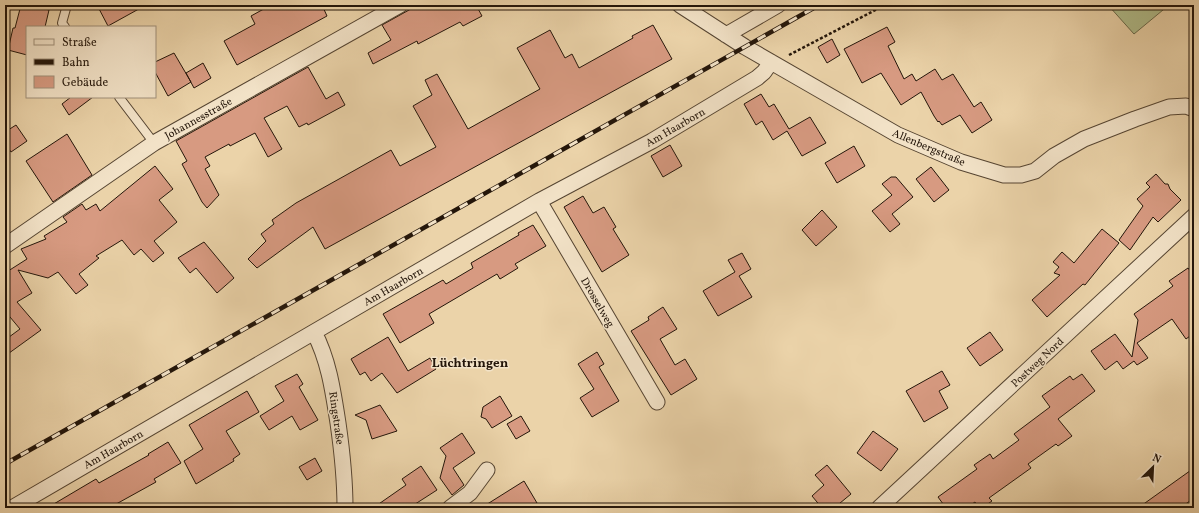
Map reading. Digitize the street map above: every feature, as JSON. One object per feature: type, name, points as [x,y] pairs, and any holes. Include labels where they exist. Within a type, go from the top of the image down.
[{"type":"street","name":"Johannesstraße","points":[[5,246],[154,143],[400,5]]},
{"type":"street","name":"Allenbergstraße","points":[[680,5],[726,35],[898,135],[961,162],[1004,175],[1021,175],[1035,170],[1054,156],[1084,139],[1135,119],[1169,108],[1186,106],[1194,109]]},
{"type":"street","points":[[726,35],[778,5]]},
{"type":"street","name":"Am Haarborn","points":[[12,508],[539,201],[652,141],[757,78],[775,64]]},
{"type":"street","name":"Drosselweg","points":[[539,201],[657,402]]},
{"type":"street","name":"Postweg Nord","points":[[879,508],[1194,216]]},
{"type":"street","name":"Ringstraße","points":[[314,332],[326,358],[334,396],[343,469],[345,508]]},
{"type":"street","points":[[450,508],[470,494],[487,470]]},
{"type":"lane","points":[[64,26],[62,23],[67,5]]},
{"type":"lane","points":[[120,98],[154,143]]},
{"type":"path","points":[[775,64],[885,5]]},
{"type":"green space","points":[[1108,5],[1169,5],[1134,34]]},
{"type":"building","points":[[21,5],[28,5],[49,10],[45,26],[26,26],[26,55],[8,50],[13,28],[15,28]]},
{"type":"building","points":[[97,5],[146,5],[108,26]]},
{"type":"building","points":[[271,5],[322,5],[327,16],[237,65],[224,41],[255,24],[251,16]]},
{"type":"building","points":[[418,5],[476,5],[482,16],[463,26],[460,22],[418,44],[417,41],[373,64],[368,53],[391,40],[382,25]]},
{"type":"building","points":[[653,25],[672,59],[325,249],[313,227],[257,268],[248,259],[266,241],[261,234],[274,224],[272,220],[296,203],[391,150],[400,166],[436,147],[413,106],[432,95],[425,80],[437,74],[468,129],[540,89],[517,48],[550,30],[565,58],[572,54],[579,68]]},
{"type":"building","points":[[887,27],[895,42],[888,46],[904,79],[912,74],[916,81],[935,69],[942,80],[953,74],[974,107],[981,102],[992,120],[972,133],[960,115],[942,125],[934,116],[921,92],[901,105],[881,73],[862,83],[844,49]]},
{"type":"building","points":[[832,39],[840,55],[827,63],[818,47]]},
{"type":"building","points":[[174,53],[191,82],[168,96],[156,74],[156,62]]},
{"type":"building","points":[[203,63],[211,78],[194,88],[186,73]]},
{"type":"building","points":[[308,67],[326,99],[338,92],[345,105],[308,125],[307,123],[299,127],[287,106],[264,118],[282,149],[268,157],[255,133],[230,146],[229,144],[205,157],[210,166],[205,169],[219,195],[207,208],[202,202],[182,164],[187,161],[176,141]]},
{"type":"building","points":[[761,94],[769,107],[774,104],[789,129],[810,117],[826,143],[802,156],[787,131],[773,140],[762,121],[756,125],[744,104]]},
{"type":"building","points":[[70,98],[92,98],[69,115],[62,104]]},
{"type":"building","points":[[16,125],[27,141],[11,152],[5,143],[5,132]]},
{"type":"building","points":[[67,134],[92,175],[53,202],[26,161]]},
{"type":"building","points":[[670,145],[682,166],[663,177],[651,156]]},
{"type":"building","points":[[854,146],[865,166],[837,183],[825,163]]},
{"type":"building","points":[[155,166],[173,189],[159,200],[177,222],[154,241],[164,253],[153,262],[141,249],[134,255],[122,240],[96,256],[99,258],[79,274],[88,285],[76,294],[58,272],[48,278],[18,270],[32,293],[17,302],[41,330],[5,356],[5,340],[20,329],[5,311],[5,273],[27,259],[21,249],[46,239],[44,236],[67,222],[63,217],[82,204],[86,210],[96,204],[100,211]]},
{"type":"building","points":[[931,167],[949,190],[934,202],[916,179]]},
{"type":"building","points":[[1156,174],[1165,184],[1168,184],[1170,189],[1181,200],[1158,222],[1153,217],[1130,250],[1119,240],[1143,206],[1137,199],[1150,187],[1146,183]]},
{"type":"building","points":[[891,177],[896,177],[913,197],[892,214],[900,224],[890,232],[872,211],[892,195],[882,184]]},
{"type":"building","points":[[583,196],[593,213],[604,207],[616,227],[613,229],[629,255],[602,272],[564,207]]},
{"type":"building","points":[[822,210],[837,227],[816,246],[802,230]]},
{"type":"building","points":[[533,225],[546,246],[515,264],[518,268],[500,279],[497,274],[429,314],[434,323],[400,343],[383,314],[443,280],[446,284],[473,268],[471,263],[519,235],[518,233]]},
{"type":"building","points":[[1102,229],[1119,243],[1085,285],[1083,284],[1047,317],[1032,300],[1060,275],[1054,273],[1059,267],[1053,262],[1062,252],[1074,263]]},
{"type":"building","points":[[204,242],[234,278],[217,293],[196,268],[190,273],[178,258]]},
{"type":"building","points":[[742,253],[751,269],[739,276],[752,297],[718,316],[703,291],[735,272],[728,260]]},
{"type":"building","points":[[1188,268],[1194,276],[1194,333],[1186,339],[1172,319],[1137,343],[1148,358],[1137,365],[1134,361],[1123,369],[1117,361],[1105,370],[1091,351],[1115,334],[1132,357],[1138,320],[1134,314],[1173,286],[1169,281]]},
{"type":"building","points":[[663,307],[677,329],[660,339],[675,365],[685,359],[697,379],[671,395],[631,331],[649,320],[648,317]]},
{"type":"building","points":[[990,332],[1003,350],[980,366],[967,348]]},
{"type":"building","points":[[388,337],[408,371],[430,358],[436,369],[397,393],[382,373],[371,381],[365,372],[360,375],[351,359]]},
{"type":"building","points":[[597,352],[604,364],[599,367],[619,401],[592,417],[580,398],[594,389],[578,364]]},
{"type":"building","points":[[942,371],[950,385],[939,391],[948,408],[924,422],[906,391]]},
{"type":"building","points":[[297,374],[303,384],[299,387],[318,420],[300,430],[292,416],[269,430],[260,416],[284,401],[275,386]]},
{"type":"building","points":[[1082,374],[1095,391],[1058,419],[1072,436],[1058,446],[1056,444],[1028,464],[1031,468],[989,498],[992,501],[982,508],[979,508],[975,502],[966,508],[946,508],[938,497],[977,469],[974,465],[990,454],[993,459],[1019,440],[1014,434],[1050,407],[1042,396],[1070,376],[1073,380]]},
{"type":"building","points":[[247,391],[259,412],[226,431],[240,454],[233,459],[234,461],[196,484],[184,461],[203,449],[189,425]]},
{"type":"building","points":[[500,396],[512,416],[492,428],[486,419],[481,417],[483,407]]},
{"type":"building","points":[[380,405],[397,431],[372,439],[366,420],[355,415]]},
{"type":"building","points":[[521,416],[530,431],[516,439],[507,424]]},
{"type":"building","points":[[873,431],[898,449],[881,471],[857,453]]},
{"type":"building","points":[[462,433],[475,453],[453,468],[464,485],[452,495],[440,478],[446,456],[440,448]]},
{"type":"building","points":[[168,442],[181,463],[154,479],[156,482],[109,508],[47,508],[96,479],[99,483],[149,455],[148,454]]},
{"type":"building","points":[[315,458],[322,471],[307,480],[299,467]]},
{"type":"building","points":[[827,465],[851,494],[834,508],[822,508],[812,496],[824,485],[815,475]]},
{"type":"building","points":[[421,466],[437,490],[409,508],[373,508],[406,485],[402,479]]},
{"type":"building","points":[[1194,468],[1194,498],[1180,508],[1138,508]]},
{"type":"building","points":[[524,481],[537,503],[530,508],[481,508]]},
{"type":"railway","points":[[5,464],[819,5]]},
{"type":"district","name":"Lüchtringen","points":[[470,362]]}]
